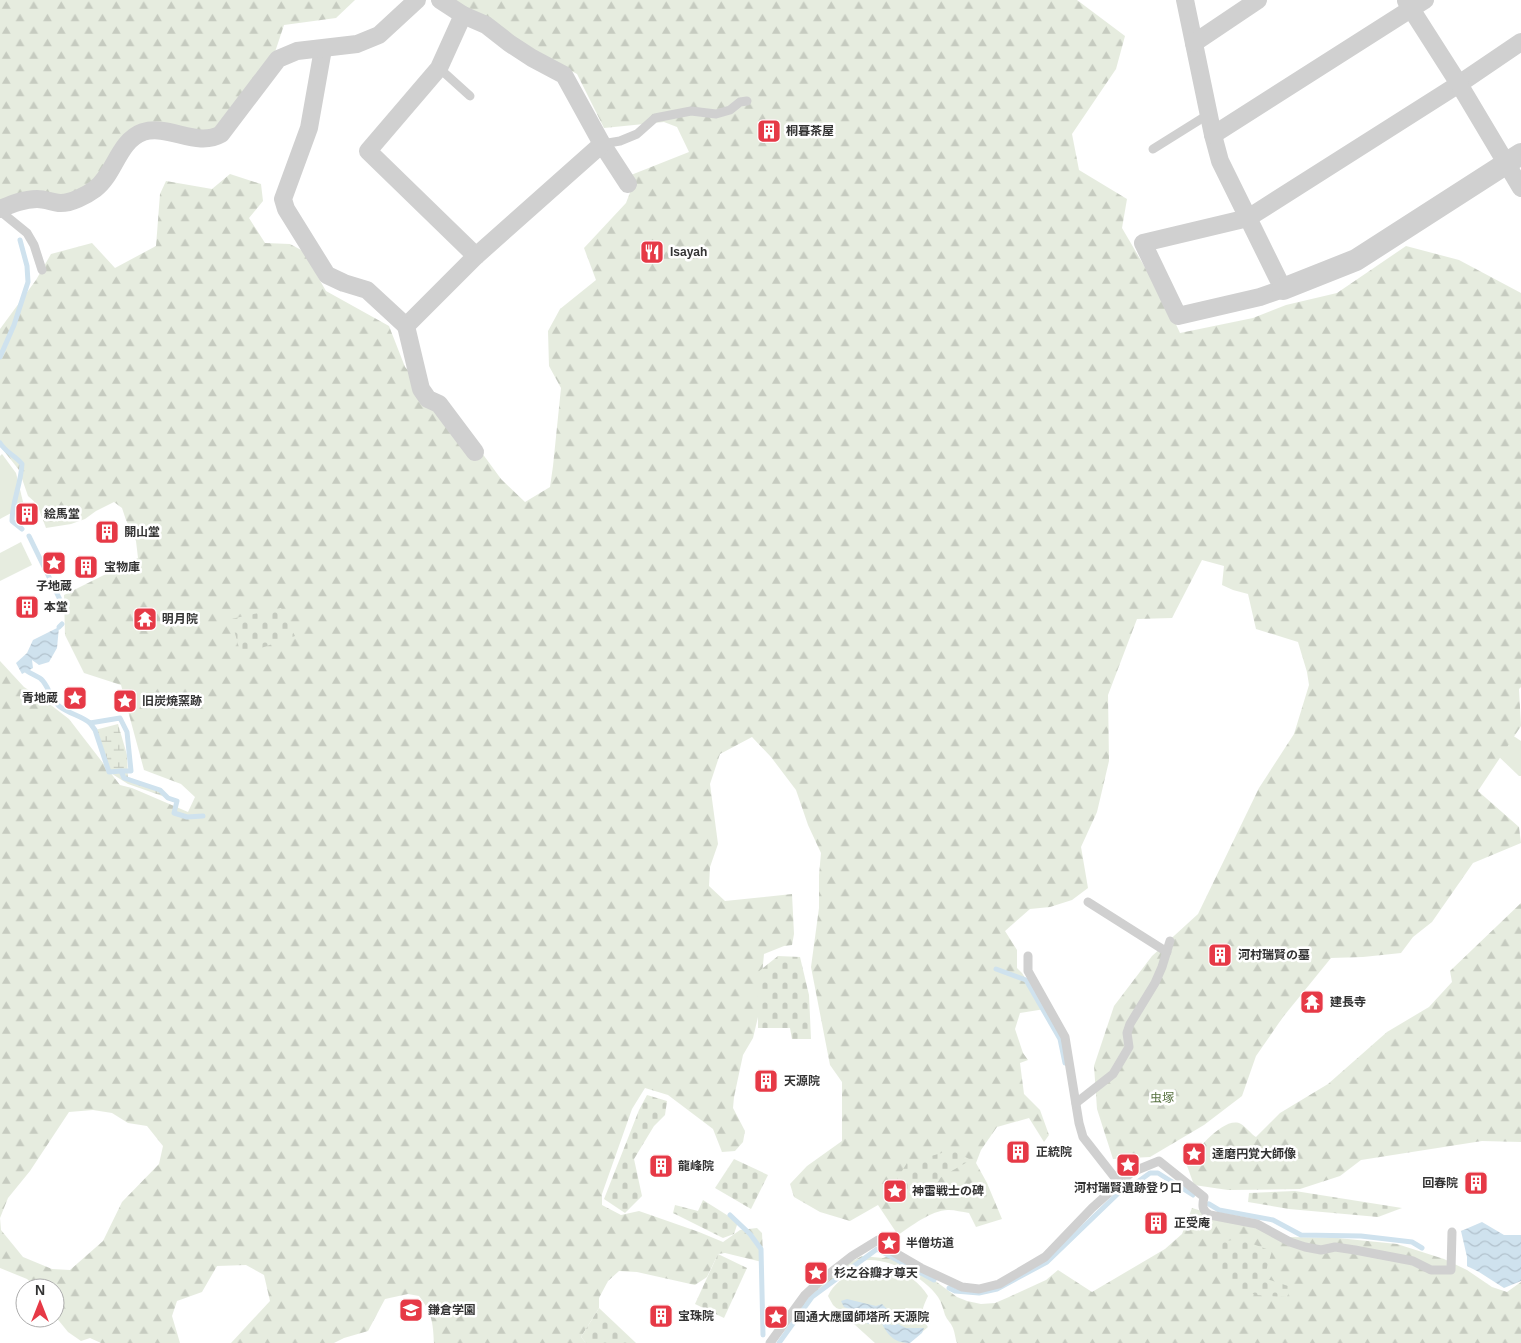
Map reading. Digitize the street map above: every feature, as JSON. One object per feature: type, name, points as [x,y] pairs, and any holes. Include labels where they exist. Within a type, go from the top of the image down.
[{"type":"street","points":[[0,210],[27,200],[38,199],[62,203],[82,197],[104,180],[132,138],[144,132],[154,131],[213,139],[222,134],[278,59],[297,51],[357,44],[379,35],[417,0]]},
{"type":"street","points":[[440,0],[464,15],[486,25],[508,43],[564,75],[602,144],[628,184]]},
{"type":"street","points":[[1185,0],[1220,160],[1283,289]]},
{"type":"street","points":[[1194,43],[1258,0]]},
{"type":"street","points":[[1213,135],[1414,3],[1459,84],[1513,159],[1521,188]]},
{"type":"street","points":[[464,15],[439,68],[368,151],[476,256]]},
{"type":"street","points":[[1513,159],[1356,260],[1260,297],[1178,316],[1143,243],[1248,218],[1459,84],[1521,42]]},
{"type":"street","points":[[323,49],[309,128],[283,200],[286,209],[327,275],[366,290],[406,326],[421,389],[428,399],[439,404],[475,452]]},
{"type":"street","points":[[406,326],[476,256],[602,144]]},
{"type":"lane","points":[[439,68],[470,96]]},
{"type":"lane","points":[[602,144],[620,141],[637,134],[655,118],[691,111],[716,114],[730,110],[740,102],[747,101]]},
{"type":"lane","points":[[1153,149],[1209,114]]},
{"type":"lane","points":[[0,210],[27,234],[34,245],[42,270]]},
{"type":"lane","points":[[1088,902],[1167,952]]},
{"type":"lane","points":[[1076,1103],[1113,1074],[1129,1047],[1127,1034],[1130,1024],[1155,983],[1170,941]]},
{"type":"lane","points":[[1028,956],[1028,971],[1065,1037],[1083,1137],[1118,1183]]},
{"type":"lane","points":[[770,1343],[805,1294],[852,1256],[878,1240],[890,1250],[934,1275],[962,1287],[979,1289],[998,1284],[1045,1257],[1063,1236],[1132,1172],[1159,1161],[1204,1197],[1202,1207],[1210,1216],[1257,1224],[1290,1242],[1305,1247],[1321,1250],[1335,1247],[1413,1261],[1431,1270],[1451,1270],[1452,1232]]},
{"type":"green space","points":[[0,0],[355,0],[336,18],[284,25],[274,55],[212,132],[163,125],[103,172],[88,187],[72,194],[0,203]]},
{"type":"green space","name":"虫塚","points":[[455,0],[1077,0],[1125,36],[1116,69],[1072,134],[1079,170],[1127,199],[1122,228],[1167,305],[1180,333],[1253,318],[1286,305],[1337,293],[1406,246],[1459,260],[1521,293],[1521,687],[1519,689],[1521,726],[1478,791],[1519,827],[1521,843],[1473,863],[1432,922],[1413,937],[1401,953],[1331,958],[1283,1017],[1256,1056],[1242,1096],[1204,1125],[1150,1157],[1113,1159],[1097,1109],[1094,1066],[1114,1006],[1152,956],[1198,914],[1259,788],[1294,734],[1309,685],[1298,642],[1256,629],[1248,594],[1222,585],[1224,566],[1202,560],[1172,618],[1137,619],[1108,695],[1109,761],[1097,812],[1081,847],[1088,888],[1072,900],[1050,907],[1030,909],[1005,931],[1017,950],[1017,968],[1045,1009],[1020,1013],[1015,1029],[1023,1053],[1028,1060],[1020,1063],[1024,1094],[1040,1110],[1049,1135],[1044,1142],[1029,1118],[997,1127],[981,1150],[976,1163],[987,1183],[1002,1219],[976,1227],[969,1213],[943,1210],[922,1219],[898,1235],[878,1205],[850,1221],[820,1212],[794,1197],[790,1184],[807,1166],[842,1141],[842,1082],[830,1065],[811,967],[819,908],[821,853],[808,825],[796,790],[771,757],[752,737],[720,754],[710,784],[718,844],[710,867],[709,886],[725,901],[792,894],[794,934],[792,945],[764,954],[758,1017],[753,1038],[743,1055],[734,1097],[733,1108],[745,1131],[743,1142],[735,1151],[722,1152],[713,1129],[668,1095],[645,1088],[632,1109],[602,1194],[602,1205],[621,1215],[639,1211],[723,1242],[740,1230],[757,1228],[762,1233],[762,1262],[725,1253],[718,1254],[707,1277],[695,1285],[637,1272],[619,1271],[608,1281],[599,1298],[599,1308],[581,1337],[586,1343],[434,1343],[432,1323],[427,1308],[419,1296],[408,1294],[385,1299],[368,1331],[334,1343],[231,1343],[270,1301],[264,1275],[246,1265],[217,1266],[202,1292],[177,1301],[172,1316],[180,1343],[101,1343],[90,1338],[81,1341],[65,1328],[65,1278],[25,1278],[0,1268],[0,1218],[0,661],[24,687],[69,719],[120,785],[132,788],[188,812],[195,797],[181,784],[144,770],[121,685],[84,673],[65,635],[64,595],[138,558],[136,541],[122,508],[114,502],[85,519],[71,524],[46,528],[37,504],[28,496],[19,470],[0,446],[0,329],[36,280],[51,254],[92,243],[115,268],[156,246],[160,194],[166,181],[212,189],[230,174],[261,184],[263,201],[249,218],[265,243],[290,244],[303,251],[326,291],[389,326],[405,367],[439,404],[460,423],[501,479],[525,502],[550,487],[561,388],[549,366],[548,331],[560,309],[596,280],[584,248],[626,203],[634,182],[631,175],[689,152],[677,127],[664,122],[604,128],[577,74],[511,39]],"holes":[[[93,1110],[112,1113],[128,1123],[147,1126],[163,1146],[159,1164],[122,1202],[103,1241],[70,1270],[52,1269],[23,1257],[1,1230],[0,1218],[8,1198],[30,1171],[69,1112]]]},
{"type":"green space","points":[[2,454],[16,473],[24,506],[0,519],[0,456]]},
{"type":"green space","points":[[21,542],[32,565],[0,581],[0,553]]},
{"type":"green space","points":[[281,608],[295,636],[241,655],[231,619]]},
{"type":"green space","points":[[118,724],[127,755],[128,777],[160,790],[168,798],[128,784],[109,772],[95,730]]},
{"type":"green space","points":[[1512,735],[1521,741],[1521,776],[1495,753]]},
{"type":"green space","points":[[1521,903],[1521,1142],[1482,1141],[1361,1160],[1340,1176],[1300,1189],[1228,1190],[1194,1185],[1186,1163],[1203,1143],[1219,1129],[1234,1123],[1241,1124],[1256,1137],[1280,1113],[1328,1084],[1387,1032],[1429,1007],[1452,982],[1450,971]]},
{"type":"green space","points":[[778,956],[800,957],[809,995],[811,1039],[792,1039],[790,1028],[758,1028],[758,972]]},
{"type":"green space","points":[[647,1095],[667,1101],[665,1115],[654,1126],[634,1159],[642,1196],[625,1213],[604,1199],[639,1110]]},
{"type":"green space","points":[[952,1150],[971,1160],[941,1177],[932,1189],[893,1207],[887,1195],[907,1163]]},
{"type":"green space","points":[[734,1159],[768,1175],[751,1209],[715,1188]]},
{"type":"green space","points":[[1295,1191],[1402,1208],[1378,1217],[1289,1209],[1248,1202],[1249,1193]]},
{"type":"green space","points":[[703,1200],[738,1222],[734,1234],[723,1238],[673,1213],[675,1205],[698,1211]]},
{"type":"green space","points":[[1192,1208],[1289,1237],[1338,1238],[1397,1244],[1444,1259],[1467,1270],[1492,1287],[1507,1292],[1521,1282],[1521,1343],[957,1343],[954,1330],[946,1317],[939,1299],[932,1290],[915,1276],[904,1270],[882,1261],[872,1260],[862,1261],[846,1268],[806,1307],[799,1308],[817,1288],[843,1266],[862,1256],[883,1258],[891,1255],[934,1280],[957,1297],[981,1304],[995,1303],[1009,1297],[1046,1280],[1058,1270],[1092,1292],[1165,1249],[1182,1234]]},
{"type":"green space","points":[[1239,1239],[1272,1251],[1264,1278],[1291,1287],[1287,1297],[1255,1295],[1230,1284],[1216,1262],[1208,1258],[1214,1243]]},
{"type":"green space","points":[[718,1254],[747,1268],[724,1318],[695,1304]]},
{"type":"green space","points":[[865,1266],[874,1266],[901,1273],[916,1282],[928,1296],[922,1315],[928,1327],[909,1343],[875,1343],[833,1305],[828,1296],[834,1286],[849,1274]]},
{"type":"green space","points":[[599,1308],[636,1343],[586,1343],[581,1337]]},
{"type":"water","points":[[59,627],[57,648],[49,662],[39,665],[32,660],[33,668],[22,674],[16,663],[27,653],[33,640]]},
{"type":"water","points":[[1482,1222],[1504,1235],[1521,1235],[1521,1281],[1504,1288],[1467,1266],[1467,1257],[1461,1231]]},
{"type":"water","points":[[847,1299],[876,1306],[882,1304],[887,1309],[888,1320],[891,1325],[898,1324],[906,1328],[924,1328],[922,1333],[910,1343],[899,1341],[891,1337],[880,1320],[876,1320],[874,1324],[868,1324],[856,1312],[844,1307],[841,1301]]},
{"type":"waterway","points":[[0,357],[14,325],[28,282],[27,266],[20,240]]},
{"type":"waterway","points":[[0,443],[22,464],[12,521],[22,529]]},
{"type":"waterway","points":[[29,536],[66,612]]},
{"type":"waterway","points":[[59,627],[62,624]]},
{"type":"waterway","points":[[27,671],[44,682],[59,706],[90,723],[120,718],[127,732],[131,771],[121,771],[124,778],[160,790],[168,798],[177,801],[174,813],[187,817],[203,816]]},
{"type":"waterway","points":[[90,723],[95,730],[109,772],[121,771]]},
{"type":"waterway","points":[[996,969],[1026,980],[1060,1039],[1065,1063]]},
{"type":"waterway","points":[[949,1288],[955,1291],[979,1293],[997,1289],[1047,1262],[1130,1182],[1136,1183],[1150,1173],[1158,1173],[1193,1195]]},
{"type":"waterway","points":[[1209,1204],[1219,1210],[1273,1220],[1301,1235],[1361,1236],[1412,1242],[1422,1248]]},
{"type":"waterway","points":[[730,1215],[750,1234],[761,1249],[763,1335]]},
{"type":"waterway","points":[[779,1343],[812,1297],[877,1249],[934,1280]]},
{"type":"place","name":"桐暮茶屋","points":[[769,131]]},
{"type":"place","name":"Isayah","points":[[652,252]]},
{"type":"place","name":"絵馬堂","points":[[27,514]]},
{"type":"place","name":"開山堂","points":[[107,532]]},
{"type":"place","name":"子地蔵","points":[[54,563]]},
{"type":"place","name":"宝物庫","points":[[86,567]]},
{"type":"place","name":"本堂","points":[[27,607]]},
{"type":"place","name":"明月院","points":[[145,619]]},
{"type":"place","name":"青地蔵","points":[[75,698]]},
{"type":"place","name":"旧炭焼窯跡","points":[[125,701]]},
{"type":"place","name":"河村瑞賢の墓","points":[[1220,955]]},
{"type":"place","name":"建長寺","points":[[1312,1002]]},
{"type":"place","name":"天源院","points":[[766,1081]]},
{"type":"place","name":"正統院","points":[[1018,1152]]},
{"type":"place","name":"達磨円覚大師像","points":[[1194,1154]]},
{"type":"place","name":"河村瑞賢遺跡登り口","points":[[1128,1165]]},
{"type":"place","name":"龍峰院","points":[[661,1166]]},
{"type":"place","name":"回春院","points":[[1476,1183]]},
{"type":"place","name":"神雷戦士の碑","points":[[895,1191]]},
{"type":"place","name":"正受庵","points":[[1156,1223]]},
{"type":"place","name":"半僧坊道","points":[[889,1243]]},
{"type":"place","name":"杉之谷瓣才尊天","points":[[816,1273]]},
{"type":"place","name":"鎌倉学園","points":[[411,1310]]},
{"type":"place","name":"宝珠院","points":[[661,1316]]},
{"type":"place","name":"圓通大應國師塔所 天源院","points":[[776,1317]]}]
